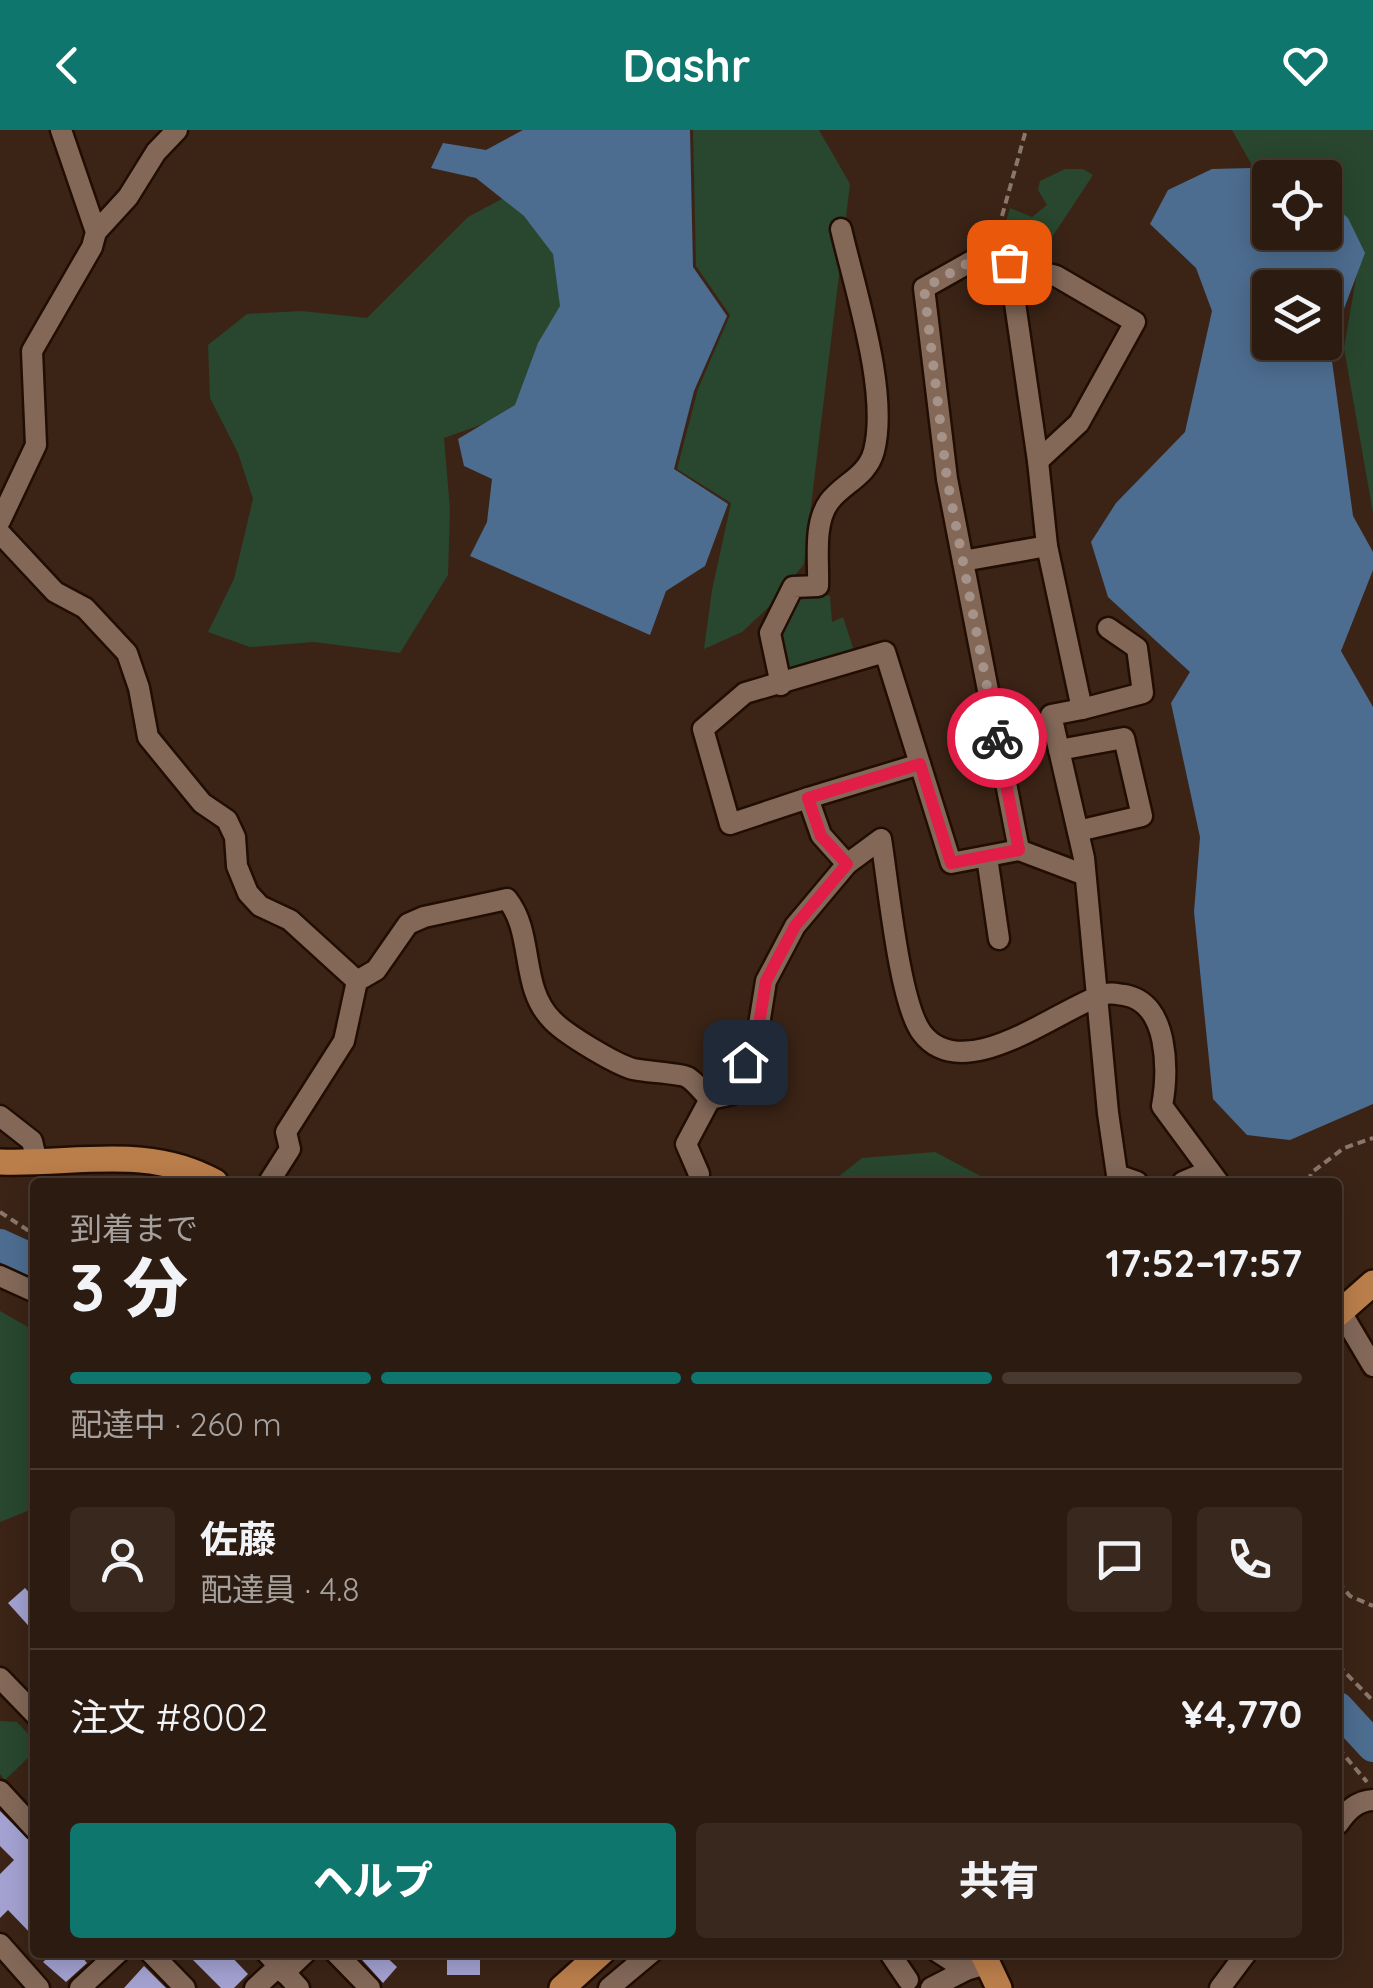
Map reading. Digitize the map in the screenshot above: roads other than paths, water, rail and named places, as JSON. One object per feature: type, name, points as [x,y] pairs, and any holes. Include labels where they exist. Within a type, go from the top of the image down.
[{"type":"main road","points":[[0,1162],[149,1159],[207,1178]]},
{"type":"main road","points":[[1342,1308],[1373,1283]]},
{"type":"main road","points":[[562,1988],[595,1958]]},
{"type":"main road","points":[[978,1962],[999,1988]]},
{"type":"street","points":[[61,130],[96,232]]},
{"type":"street","points":[[0,521],[36,445],[32,351],[92,247],[96,232],[128,197],[156,152],[177,130]]},
{"type":"street","points":[[781,685],[770,633],[793,587],[818,586],[820,519],[829,501],[867,469],[877,428],[878,398],[842,229]]},
{"type":"street","points":[[1019,850],[947,479],[924,288],[979,257],[1056,276],[1136,322],[1079,423],[1038,460]]},
{"type":"street","points":[[999,260],[1038,460],[1047,546],[1082,709]]},
{"type":"street","points":[[0,533],[54,592],[85,608],[127,652],[139,688],[148,738],[202,803],[227,820],[235,838],[237,866],[248,893],[260,906],[290,920],[357,982]]},
{"type":"street","points":[[963,561],[1047,546]]},
{"type":"street","points":[[1108,628],[1137,648],[1143,694],[1051,716],[1085,876],[1117,1174],[1127,1178]]},
{"type":"street","points":[[920,764],[730,824],[702,729],[746,693],[885,652],[951,863],[1019,850],[1085,876]]},
{"type":"street","points":[[1059,750],[1124,738],[1142,816],[1078,831]]},
{"type":"street","points":[[808,798],[821,836],[847,864]]},
{"type":"street","points":[[698,1178],[686,1144],[710,1099],[733,1094],[758,1030],[766,981],[795,926],[847,864],[881,839],[907,999],[922,1033],[939,1046],[983,1052],[1106,993],[1132,996],[1150,1011],[1160,1030],[1168,1074],[1162,1106],[1214,1177]]},
{"type":"street","points":[[986,857],[998,939]]},
{"type":"street","points":[[272,1178],[290,1149],[286,1132],[344,1041],[357,982],[376,970],[408,924],[507,899],[516,910],[524,934],[526,960],[540,1005],[554,1023],[628,1068],[687,1076],[710,1099]]},
{"type":"street","points":[[0,1116],[32,1141],[36,1162]]},
{"type":"street","points":[[0,1276],[30,1290]]},
{"type":"street","points":[[1342,1315],[1373,1366]]},
{"type":"street","points":[[1,1680],[30,1709]]},
{"type":"street","points":[[0,1791],[30,1824]]},
{"type":"street","points":[[1342,1819],[1352,1806],[1373,1800]]},
{"type":"street","points":[[0,1944],[40,1988]]},
{"type":"street","points":[[80,1988],[112,1958]]},
{"type":"street","points":[[156,1958],[185,1988]]},
{"type":"street","points":[[342,1958],[370,1988]]},
{"type":"street","points":[[609,1988],[645,1958]]},
{"type":"street","points":[[893,1958],[908,1980]]},
{"type":"street","points":[[1220,1988],[1242,1958]]},
{"type":"street","points":[[932,1988],[978,1962]]},
{"type":"street","points":[[255,1988],[282,1970]]},
{"type":"water","points":[[523,130],[690,130],[693,267],[727,316],[694,391],[674,469],[728,504],[705,566],[666,591],[650,635],[470,556],[487,522],[492,479],[464,466],[458,439],[515,405],[538,343],[560,306],[553,254],[524,216],[476,178],[431,168],[443,143],[486,150]]},
{"type":"water","points":[[1252,168],[1252,250],[1342,250],[1342,213],[1365,253],[1342,314],[1342,270],[1252,270],[1252,360],[1332,360],[1353,516],[1373,552],[1373,570],[1341,651],[1373,707],[1373,1104],[1290,1140],[1247,1135],[1213,1099],[1194,912],[1200,837],[1171,703],[1190,672],[1108,597],[1091,542],[1116,503],[1185,432],[1212,311],[1196,268],[1150,224],[1168,190],[1212,169]]},
{"type":"waterway","points":[[0,1245],[30,1259]]},
{"type":"waterway","points":[[1342,1712],[1373,1746]]}]
